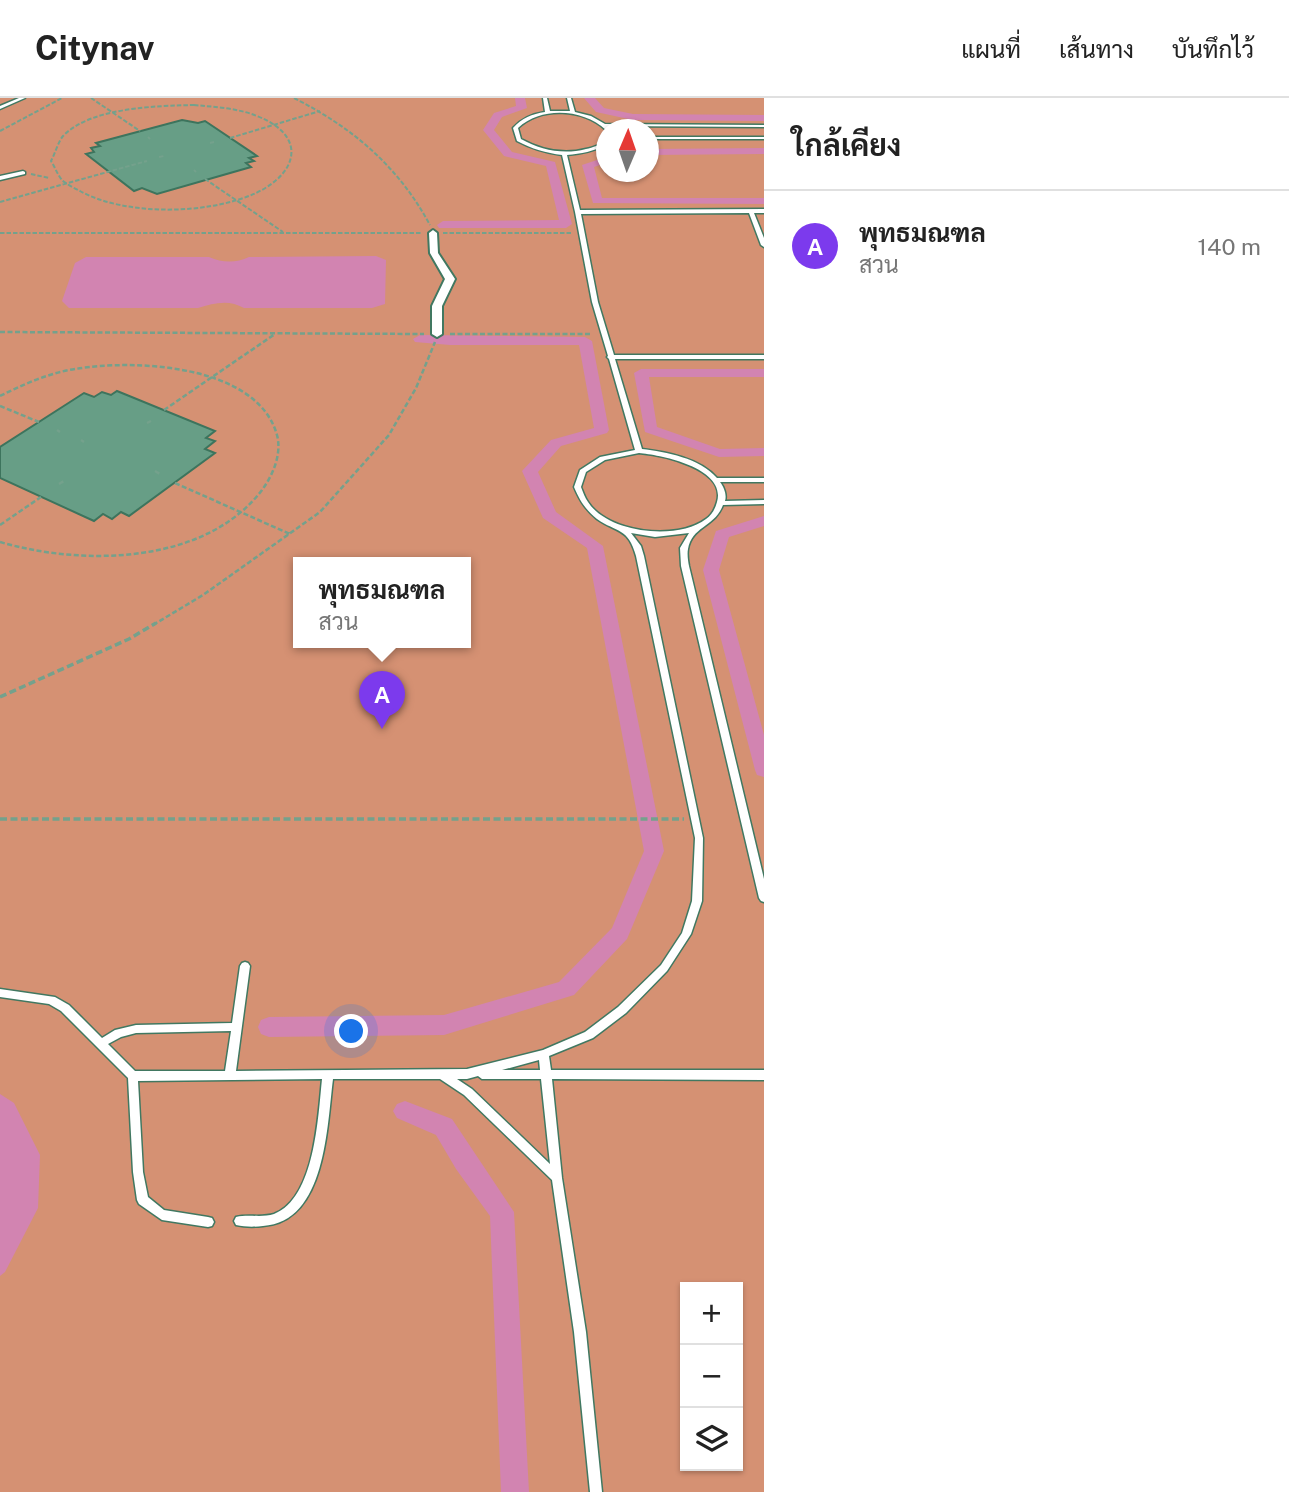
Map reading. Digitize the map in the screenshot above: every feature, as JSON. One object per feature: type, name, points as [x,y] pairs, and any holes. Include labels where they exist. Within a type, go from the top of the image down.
[{"type":"street","points":[[433,233],[434,253],[450,279],[437,306],[438,334]]},
{"type":"lane","points":[[0,108],[23,98]]},
{"type":"lane","points":[[545,98],[548,113]]},
{"type":"lane","points":[[569,98],[573,114]]},
{"type":"lane","points":[[596,123],[573,114],[548,113],[519,123],[515,134],[527,145],[564,153],[596,148]]},
{"type":"lane","points":[[659,127],[764,126]]},
{"type":"lane","points":[[659,138],[764,138]]},
{"type":"lane","points":[[564,153],[595,302],[639,450]]},
{"type":"lane","points":[[0,178],[23,173]]},
{"type":"lane","points":[[751,211],[764,245]]},
{"type":"lane","points":[[578,212],[764,211]]},
{"type":"lane","points":[[610,357],[764,357]]},
{"type":"lane","points":[[639,450],[683,458],[707,472],[720,491],[721,503],[716,513],[694,529],[661,535],[625,530],[605,523],[590,513],[580,501],[577,488],[579,476],[602,457],[639,450]]},
{"type":"lane","points":[[715,480],[764,480]]},
{"type":"lane","points":[[721,503],[764,502]]},
{"type":"lane","points":[[694,529],[684,548],[685,566],[764,898]]},
{"type":"lane","points":[[467,1074],[544,1054],[589,1035],[622,1010],[664,968],[686,934],[697,901],[700,870],[695,819],[640,556],[637,546],[625,530]]},
{"type":"lane","points":[[230,1074],[245,967]]},
{"type":"lane","points":[[0,993],[51,1000],[65,1009],[133,1076],[138,1172],[143,1200],[162,1215],[208,1222]]},
{"type":"lane","points":[[100,1044],[119,1033],[136,1029],[235,1027]]},
{"type":"lane","points":[[544,1054],[549,1075],[557,1178],[580,1332],[596,1492]]},
{"type":"lane","points":[[443,1074],[475,1099],[557,1178]]},
{"type":"lane","points":[[240,1221],[277,1219],[296,1207],[307,1189],[316,1161],[328,1075]]},
{"type":"lane","points":[[133,1076],[764,1075]]},
{"type":"path","points":[[0,131],[62,98]]},
{"type":"path","points":[[91,98],[139,131]]},
{"type":"path","points":[[294,98],[322,111],[363,138],[391,166],[418,200],[433,233]]},
{"type":"path","points":[[49,150],[67,132],[113,114],[141,108],[194,105],[242,111],[273,125],[291,143],[291,164],[272,183],[234,199],[198,208],[162,210],[130,209],[90,201]]},
{"type":"path","points":[[230,138],[322,111]]},
{"type":"path","points":[[159,158],[164,156]]},
{"type":"path","points":[[0,202],[147,161]]},
{"type":"path","points":[[45,168],[49,178]]},
{"type":"path","points":[[23,173],[49,178],[65,190]]},
{"type":"path","points":[[205,180],[285,233]]},
{"type":"path","points":[[0,233],[582,233]]},
{"type":"path","points":[[0,332],[605,334]]},
{"type":"path","points":[[164,410],[277,333]]},
{"type":"path","points":[[0,697],[129,639],[203,595],[320,512],[389,435],[416,388],[438,334]]},
{"type":"path","points":[[0,396],[29,382],[74,370],[123,364],[170,367],[212,377],[243,392],[265,412],[277,435],[277,461],[265,487],[240,512],[206,533],[163,548],[115,556],[67,557],[22,550],[0,542]]},
{"type":"path","points":[[0,406],[38,422]]},
{"type":"path","points":[[155,471],[160,474]]},
{"type":"path","points":[[59,484],[64,481]]},
{"type":"path","points":[[174,483],[289,534]]},
{"type":"path","points":[[0,525],[41,497]]},
{"type":"path","points":[[0,819],[695,819]]},
{"type":"shaded area","points":[[0,98],[764,98],[764,1492],[0,1492]]},
{"type":"shaded area","points":[[376,256],[386,260],[385,304],[372,308],[244,308],[216,303],[198,308],[69,308],[62,301],[75,263],[86,257],[209,257],[229,262],[249,257]]},
{"type":"shaded area","points":[[0,1094],[14,1103],[40,1155],[38,1208],[5,1272],[0,1276]]},
{"type":"building","points":[[182,120],[198,123],[205,121],[257,156],[249,158],[254,161],[246,163],[251,167],[157,194],[142,188],[134,191],[86,154],[94,152],[91,148],[100,146],[96,143]]},
{"type":"building","points":[[117,391],[215,431],[206,438],[215,441],[205,449],[215,453],[129,516],[121,512],[112,519],[103,514],[94,521],[0,478],[0,447],[84,393],[94,397],[102,392],[111,395]]},
{"type":"waterway","points":[[443,225],[566,224],[551,164],[508,154],[488,130],[498,115],[522,108],[520,98]]},
{"type":"waterway","points":[[589,98],[600,110],[633,117],[764,118]]},
{"type":"waterway","points":[[659,152],[764,151]]},
{"type":"waterway","points":[[596,163],[588,165],[597,201],[764,201]]},
{"type":"waterway","points":[[269,1027],[444,1025],[566,989],[620,933],[654,851],[595,546],[549,515],[530,471],[556,443],[602,430],[585,341],[420,339]]},
{"type":"waterway","points":[[764,373],[641,373],[650,429],[719,453],[764,452]]},
{"type":"waterway","points":[[764,521],[722,534],[711,570],[764,770]]},
{"type":"waterway","points":[[405,1111],[444,1127],[464,1161],[502,1212],[515,1492]]},
{"type":"place","name":"พุทธมณฑล","points":[[382,729]]}]
